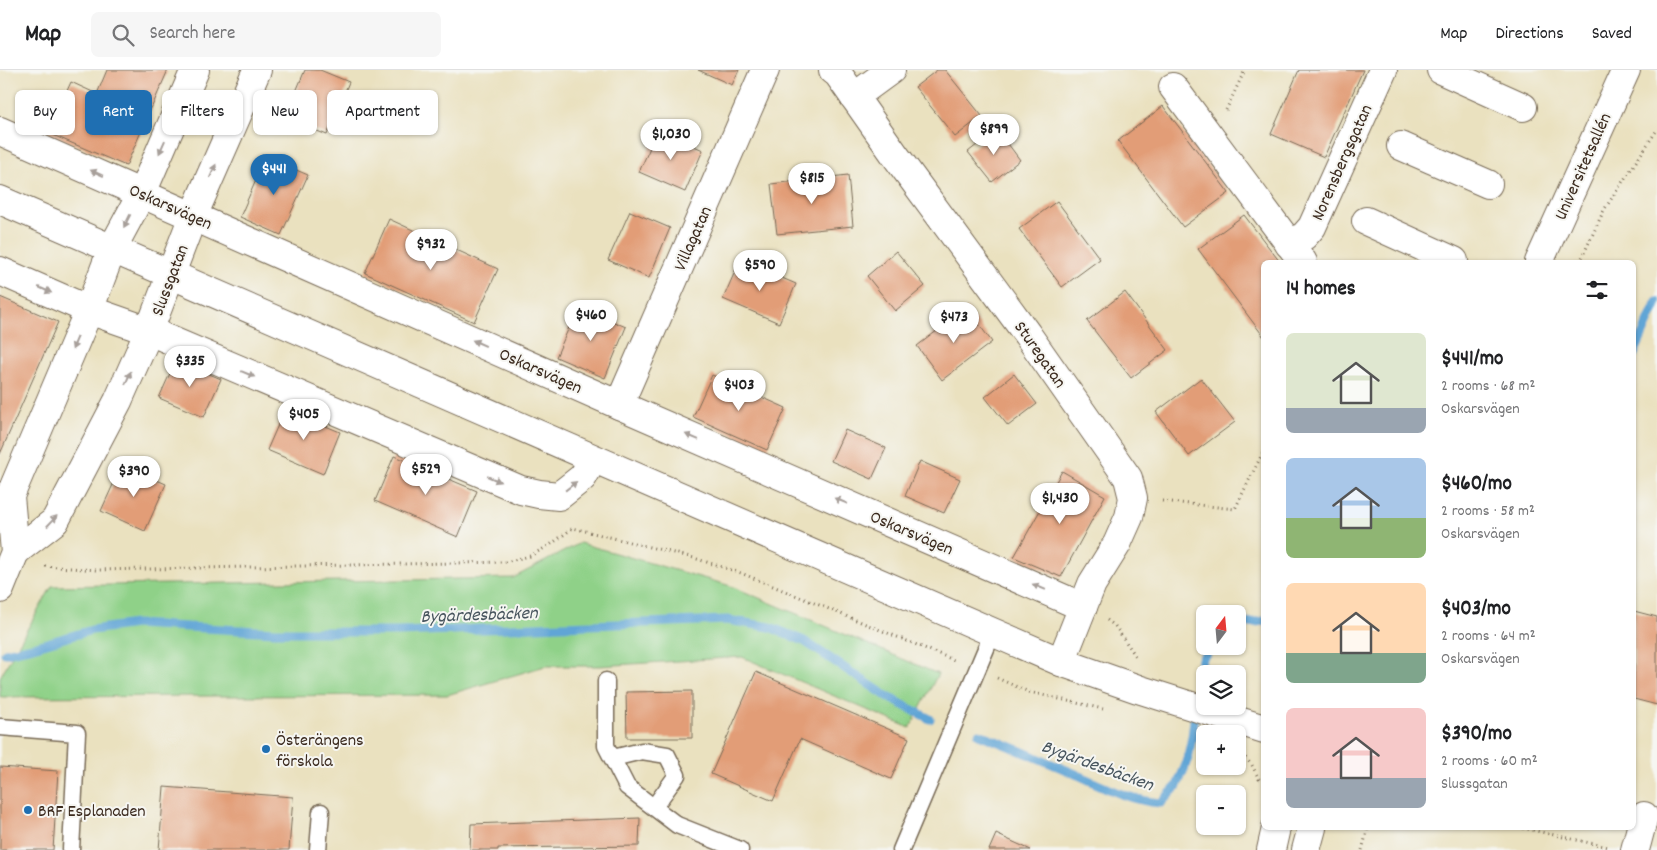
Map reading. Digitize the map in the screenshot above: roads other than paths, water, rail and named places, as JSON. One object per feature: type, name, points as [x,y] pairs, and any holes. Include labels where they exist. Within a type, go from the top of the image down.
[{"type":"street","points":[[0,589],[13,558],[10,496],[89,310],[112,249],[142,193],[195,70]]},
{"type":"street","name":"Slussgatan","points":[[13,558],[55,521],[118,402],[149,331],[193,216],[257,70]]},
{"type":"street","name":"Villagatan","points":[[618,405],[765,70]]},
{"type":"street","name":"Sturegatan","points":[[833,70],[838,74],[895,155],[1027,334],[1128,478],[1133,498],[1130,517],[1118,544],[1092,584],[1083,607]]},
{"type":"street","points":[[854,97],[891,70]]},
{"type":"street","name":"Norensbergsgatan","points":[[1173,87],[1296,253],[1304,236],[1312,228],[1382,70]]},
{"type":"street","points":[[1441,70],[1523,107]]},
{"type":"street","name":"Universitetsallén","points":[[1540,260],[1626,70]]},
{"type":"street","name":"Oskarsvägen","points":[[0,131],[618,405],[1083,607]]},
{"type":"street","points":[[1402,146],[1488,184]]},
{"type":"street","points":[[0,200],[1061,662],[1261,728]]},
{"type":"street","points":[[1366,222],[1452,260]]},
{"type":"street","points":[[0,270],[89,310],[149,331],[521,490],[559,496],[583,477],[593,458]]},
{"type":"street","points":[[1061,662],[1083,607]]},
{"type":"street","points":[[1636,830],[1645,816]]},
{"type":"street","points":[[1271,850],[1276,830]]},
{"type":"street","points":[[1306,850],[1311,830]]},
{"type":"street","points":[[1623,849],[1636,830]]},
{"type":"lane","points":[[901,850],[993,632]]},
{"type":"lane","points":[[606,681],[606,746],[627,787],[677,825],[740,850]]},
{"type":"lane","points":[[0,727],[77,733],[71,850]]},
{"type":"lane","points":[[613,758],[642,751],[667,755],[677,775],[654,808]]},
{"type":"lane","points":[[318,850],[321,812]]},
{"type":"waterway","name":"Bygärdesbäcken","points":[[1636,349],[1657,302]]},
{"type":"waterway","name":"Bygärdesbäcken","points":[[5,653],[92,630],[135,624],[276,632],[398,632],[727,620],[770,627],[804,641],[888,697],[930,719]]},
{"type":"waterway","name":"Bygärdesbäcken","points":[[1246,623],[1261,621]]},
{"type":"waterway","name":"Bygärdesbäcken","points":[[979,734],[1118,793],[1150,802],[1161,803],[1177,786],[1187,762],[1202,659],[1205,655]]},
{"type":"place","name":"Österängens förskola","points":[[266,749]]},
{"type":"place","name":"BRF Esplanaden","points":[[28,810]]}]
